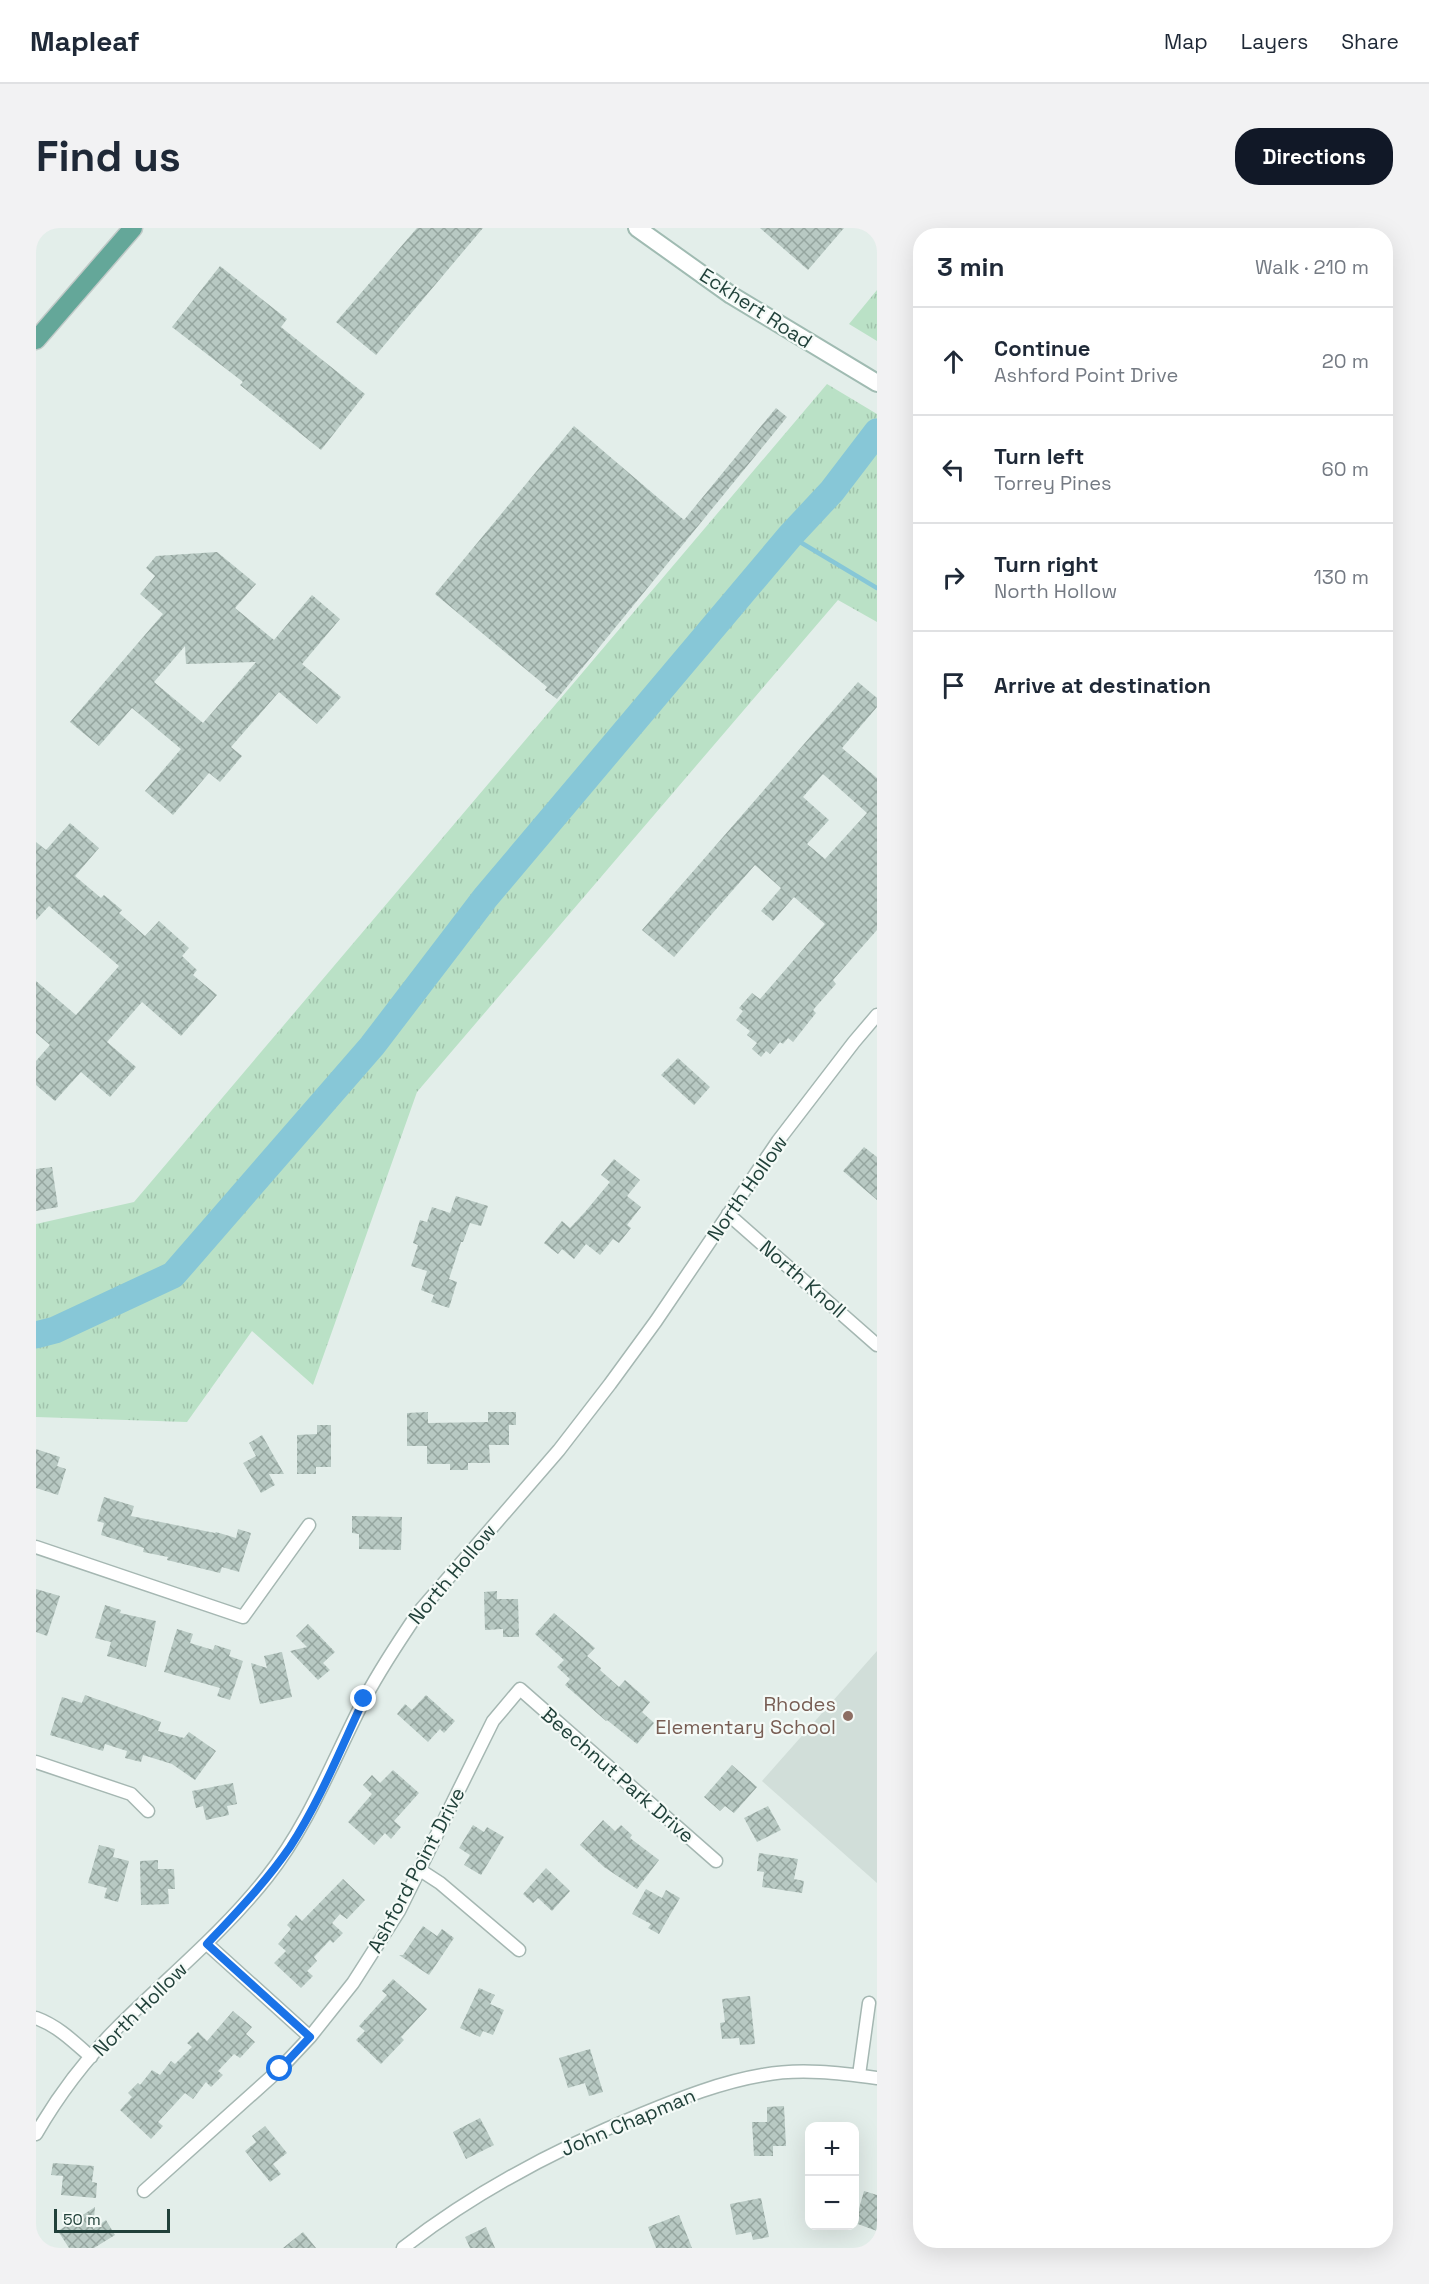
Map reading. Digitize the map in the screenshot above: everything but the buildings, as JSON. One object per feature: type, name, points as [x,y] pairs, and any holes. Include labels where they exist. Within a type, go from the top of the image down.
[{"type":"main road","points":[[36,340],[133,228]]},
{"type":"main road","name":"Eckhert Road","points":[[638,228],[731,295],[877,383]]},
{"type":"street","name":"North Hollow","points":[[36,2134],[91,2057],[115,2030],[238,1912],[289,1848],[304,1823],[364,1699],[418,1613],[559,1450],[610,1384],[656,1321],[783,1135],[877,1015]]},
{"type":"street","name":"North Knoll","points":[[728,1214],[877,1345]]},
{"type":"street","points":[[36,1547],[243,1617],[309,1525]]},
{"type":"street","name":"Beechnut Park Drive","points":[[520,1689],[716,1861]]},
{"type":"street","name":"Ashford Point Drive","points":[[144,2191],[257,2092],[310,2037],[352,1983],[399,1911],[493,1721],[520,1689]]},
{"type":"street","points":[[36,1762],[131,1794],[148,1811]]},
{"type":"street","points":[[420,1870],[440,1883],[519,1950]]},
{"type":"street","points":[[207,1944],[310,2037]]},
{"type":"street","points":[[859,2075],[869,2003]]},
{"type":"street","points":[[36,2018],[72,2039],[91,2057]]},
{"type":"street","name":"John Chapman","points":[[403,2248],[471,2199],[504,2179],[596,2133],[688,2095],[765,2074],[799,2072],[877,2078]]},
{"type":"shaded area","name":"Rhodes Elementary School","points":[[877,1651],[877,1883],[762,1781]]},
{"type":"green space","points":[[877,290],[877,341],[849,324]]},
{"type":"green space","points":[[827,384],[877,414],[877,622],[838,600],[417,1092],[313,1385],[252,1331],[187,1422],[36,1417],[36,1224],[134,1202]]},
{"type":"waterway","points":[[36,1335],[55,1330],[173,1275],[372,1046],[485,898],[790,536],[832,491],[877,432]]},
{"type":"waterway","points":[[790,536],[877,588]]},
{"type":"place","name":"Rhodes Elementary School","points":[[848,1716]]},
{"type":"route","points":[[280,2069],[310,2037],[207,1944],[238,1912],[289,1848],[304,1823],[364,1699]]}]
